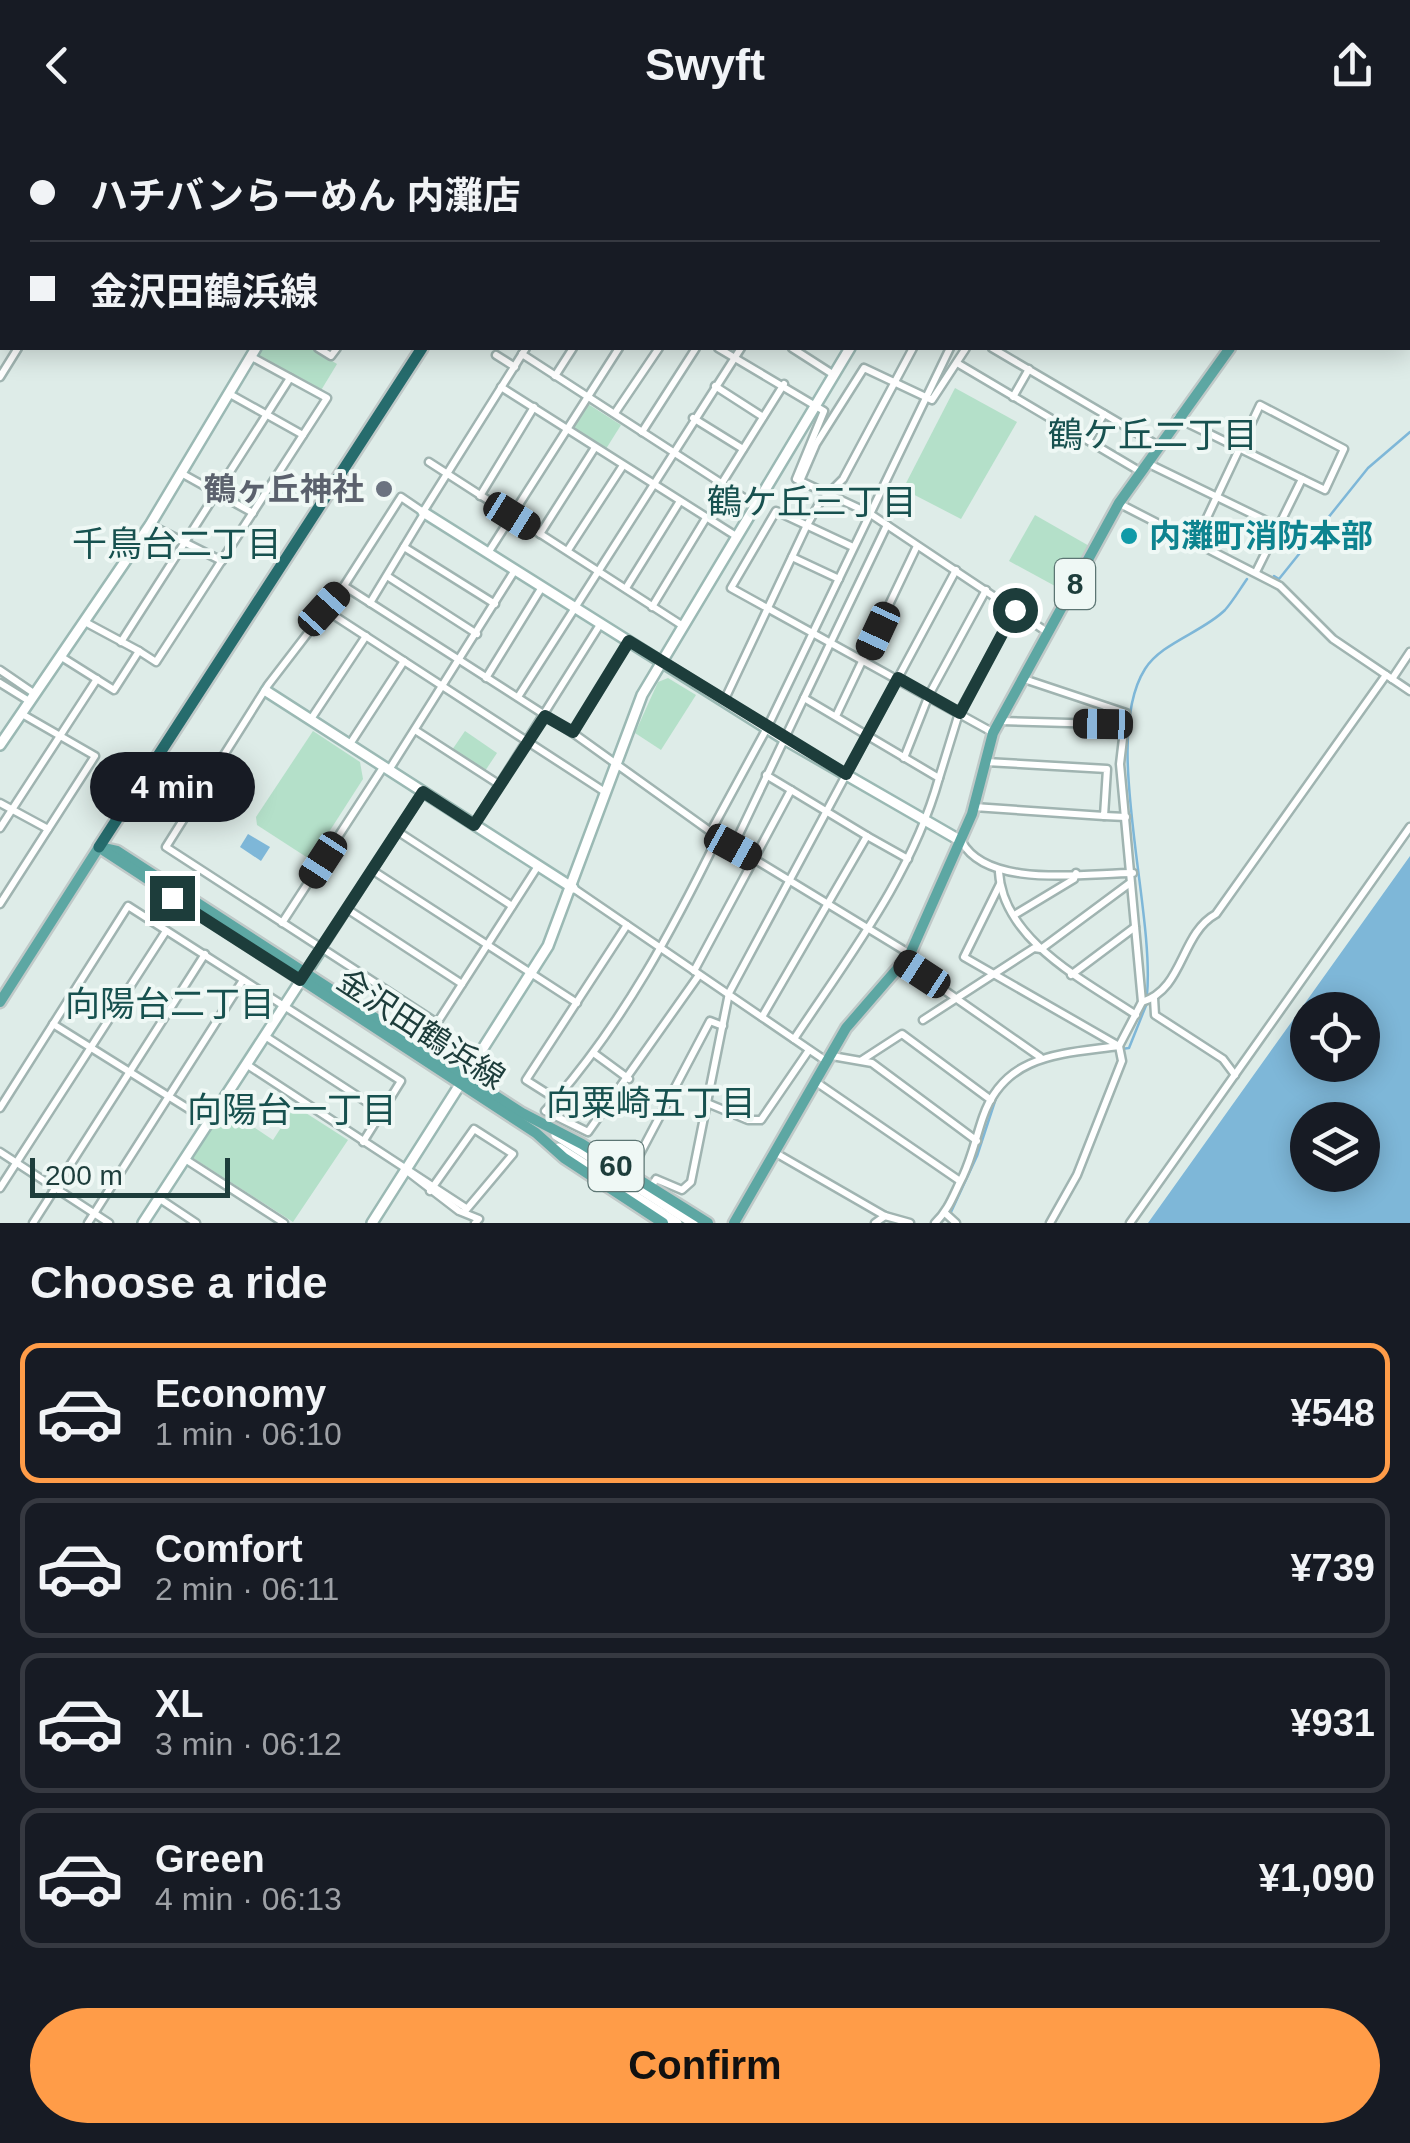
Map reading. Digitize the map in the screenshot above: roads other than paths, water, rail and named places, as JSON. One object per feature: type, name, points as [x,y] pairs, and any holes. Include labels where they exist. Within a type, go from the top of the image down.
[{"type":"highway","points":[[99,847],[421,350]]},
{"type":"main road","name":"8","points":[[734,1223],[846,1028],[907,958],[974,807],[993,733],[1120,503],[1176,418],[1228,350]]},
{"type":"main road","name":"金沢田鶴浜線","points":[[99,847],[117,851],[464,1081],[564,1158],[663,1223]]},
{"type":"main road","points":[[0,1002],[99,847]]},
{"type":"main road","name":"金沢田鶴浜線","points":[[464,1081],[708,1223]]},
{"type":"street","points":[[0,377],[17,350]]},
{"type":"street","points":[[555,376],[573,350]]},
{"type":"street","points":[[488,553],[618,350]]},
{"type":"street","points":[[615,414],[657,350]]},
{"type":"street","points":[[642,432],[695,350]]},
{"type":"street","points":[[721,350],[824,411],[796,479],[870,512],[1048,633]]},
{"type":"street","points":[[518,698],[650,484],[740,350]]},
{"type":"street","points":[[795,350],[834,375]]},
{"type":"street","points":[[372,1223],[532,974],[572,888],[615,761],[660,663],[849,350]]},
{"type":"street","points":[[724,702],[807,526],[842,480],[909,350]]},
{"type":"street","points":[[792,790],[697,972],[629,1079],[588,1132],[545,1112],[595,1054],[662,949],[949,350]]},
{"type":"street","points":[[800,480],[816,444],[864,368],[932,400],[965,350]]},
{"type":"street","points":[[996,350],[1157,445]]},
{"type":"street","points":[[370,603],[524,351],[555,376],[754,505]]},
{"type":"street","points":[[0,745],[150,525],[253,352],[327,398],[156,662],[85,622]]},
{"type":"street","points":[[496,356],[514,367]]},
{"type":"street","points":[[956,363],[1143,467],[1280,527]]},
{"type":"street","points":[[1013,396],[1029,369]]},
{"type":"street","points":[[121,642],[290,378]]},
{"type":"street","points":[[722,483],[784,384]]},
{"type":"street","points":[[501,386],[622,467],[736,536]]},
{"type":"street","points":[[715,386],[763,416]]},
{"type":"street","points":[[228,393],[304,435]]},
{"type":"street","points":[[1176,418],[1239,448],[1325,490],[1344,448],[1260,405],[1239,448],[1195,543]]},
{"type":"street","points":[[480,496],[534,408]]},
{"type":"street","points":[[1089,439],[1104,414]]},
{"type":"street","points":[[694,418],[743,449]]},
{"type":"street","points":[[540,534],[594,449]]},
{"type":"street","points":[[429,462],[683,626]]},
{"type":"street","points":[[568,550],[622,467]]},
{"type":"street","points":[[181,473],[252,514]]},
{"type":"street","points":[[1256,572],[1302,479]]},
{"type":"street","points":[[538,866],[437,1023],[166,847],[266,691],[344,586],[401,497],[784,739],[961,840],[968,853],[999,872],[1133,873]]},
{"type":"street","points":[[626,588],[680,501]]},
{"type":"street","points":[[1120,503],[1123,509],[1284,588],[1333,639],[1410,692]]},
{"type":"street","points":[[854,547],[776,511],[731,588],[833,640],[993,733]]},
{"type":"street","points":[[652,607],[706,518]]},
{"type":"street","points":[[150,525],[222,561]]},
{"type":"street","points":[[733,847],[887,525]]},
{"type":"street","points":[[836,717],[917,546]]},
{"type":"street","points":[[404,547],[495,604]]},
{"type":"street","points":[[792,557],[838,579]]},
{"type":"street","points":[[282,923],[415,730],[515,570]]},
{"type":"street","points":[[650,1187],[656,1179],[682,1190],[689,1186],[729,993],[956,570]]},
{"type":"street","points":[[388,576],[476,634]]},
{"type":"street","points":[[344,586],[573,732],[733,847],[867,929],[1040,1057]]},
{"type":"street","points":[[486,678],[542,587]]},
{"type":"street","points":[[904,758],[930,695],[986,590]]},
{"type":"street","points":[[324,609],[605,792]]},
{"type":"street","points":[[794,1039],[908,859],[926,823],[960,713],[1015,610]]},
{"type":"street","points":[[474,825],[601,623]]},
{"type":"street","points":[[311,719],[366,636]]},
{"type":"street","points":[[573,732],[629,641]]},
{"type":"street","points":[[60,656],[114,690],[139,652]]},
{"type":"street","points":[[1050,1223],[1077,1176],[1118,1075],[1120,1049],[1136,1015],[1148,1000],[1164,992],[1202,922],[1216,914],[1410,652]]},
{"type":"street","points":[[350,744],[404,661]]},
{"type":"street","points":[[0,670],[32,698]]},
{"type":"street","points":[[1023,678],[1126,713],[1119,746],[1120,769],[1136,927],[1148,1000],[1155,1015],[1223,1059],[1235,1075]]},
{"type":"street","points":[[0,828],[97,679]]},
{"type":"street","points":[[0,683],[32,698]]},
{"type":"street","points":[[266,691],[572,888],[809,1050],[829,1059],[861,1060],[924,1100],[977,1142]]},
{"type":"street","points":[[804,698],[939,778]]},
{"type":"street","points":[[1000,721],[1103,724],[1107,707]]},
{"type":"street","points":[[0,904],[95,756],[22,714]]},
{"type":"street","points":[[415,730],[500,785]]},
{"type":"street","points":[[986,762],[1120,769]]},
{"type":"street","points":[[1104,816],[1107,769]]},
{"type":"street","points":[[766,775],[908,859]]},
{"type":"street","points":[[142,1223],[423,792]]},
{"type":"street","points":[[0,803],[48,829]]},
{"type":"street","points":[[974,807],[1126,817]]},
{"type":"street","points":[[1130,1223],[1410,828]]},
{"type":"street","points":[[397,831],[512,906]]},
{"type":"street","points":[[762,1018],[867,836]]},
{"type":"street","points":[[372,870],[577,1002]]},
{"type":"street","points":[[999,872],[1000,884],[1016,914],[1041,949],[1071,975],[1136,1015]]},
{"type":"street","points":[[1016,914],[1074,879],[1076,873]]},
{"type":"street","points":[[922,1020],[1034,948],[1041,949],[1131,882]]},
{"type":"street","points":[[1000,884],[964,957],[1120,1049]]},
{"type":"street","points":[[0,1108],[128,906],[401,1082],[364,1142]]},
{"type":"street","points":[[346,909],[462,984]]},
{"type":"street","points":[[556,1099],[526,1080],[627,926]]},
{"type":"street","points":[[1071,975],[1136,927]]},
{"type":"street","points":[[0,1188],[166,931]]},
{"type":"street","points":[[34,1223],[204,954]]},
{"type":"street","points":[[88,1223],[243,980]]},
{"type":"street","points":[[632,1169],[710,1022],[724,1026]]},
{"type":"street","points":[[54,1024],[208,1122]]},
{"type":"street","points":[[861,1060],[902,1034],[991,1100]]},
{"type":"street","points":[[264,1036],[382,1112]]},
{"type":"street","points":[[935,1223],[945,1213],[960,1181],[991,1100],[1014,1071],[1040,1057],[1120,1049]]},
{"type":"street","points":[[707,1104],[748,1120],[761,1120],[809,1050]]},
{"type":"street","points":[[595,1054],[629,1079]]},
{"type":"street","points":[[246,1064],[480,1222]]},
{"type":"street","points":[[815,1082],[960,1181]]},
{"type":"street","points":[[522,1113],[676,1223]]},
{"type":"street","points":[[432,1188],[474,1129],[513,1154],[466,1210]]},
{"type":"street","points":[[536,1133],[693,1223]]},
{"type":"street","points":[[773,1151],[885,1216],[910,1223]]},
{"type":"street","points":[[0,1152],[109,1223]]},
{"type":"street","points":[[184,1159],[284,1223]]},
{"type":"street","points":[[158,1198],[196,1223]]},
{"type":"street","points":[[945,1213],[956,1223]]},
{"type":"street","points":[[875,1223],[885,1216]]},
{"type":"water","points":[[248,834],[270,847],[261,861],[240,847]]},
{"type":"water","points":[[1410,856],[1410,1223],[1148,1223],[1290,1024],[1290,1082],[1380,1082],[1380,992],[1313,992]]},
{"type":"waterway","points":[[1274,576],[1279,579],[1368,468],[1410,432]]},
{"type":"waterway","points":[[1147,995],[1144,917],[1128,779],[1133,699],[1152,660],[1216,618],[1247,579]]},
{"type":"waterway","points":[[1062,1057],[1129,1048],[1147,1003]]},
{"type":"waterway","points":[[951,1212],[977,1156],[997,1095]]},
{"type":"waterway","points":[[940,1223],[944,1218]]},
{"type":"place","name":"鶴ヶ丘神社","points":[[384,489]]},
{"type":"place","name":"内灘町消防本部","points":[[1129,536]]},
{"type":"district","name":"鶴ケ丘二丁目","points":[[1153,435]]},
{"type":"district","name":"鶴ケ丘三丁目","points":[[812,502]]},
{"type":"district","name":"千鳥台二丁目","points":[[177,544]]},
{"type":"district","name":"向陽台二丁目","points":[[170,1004]]},
{"type":"district","name":"向粟崎五丁目","points":[[651,1103]]},
{"type":"district","name":"向陽台一丁目","points":[[292,1110]]}]
